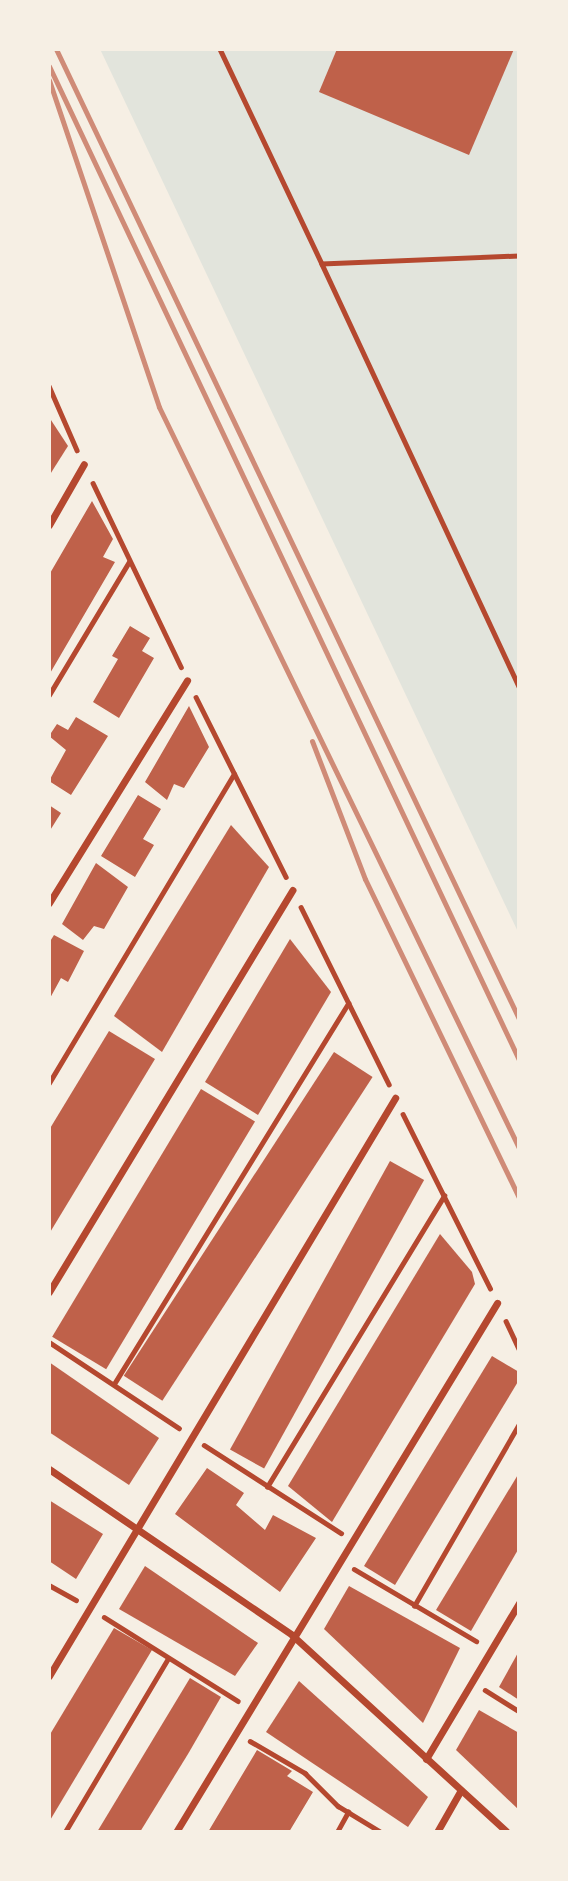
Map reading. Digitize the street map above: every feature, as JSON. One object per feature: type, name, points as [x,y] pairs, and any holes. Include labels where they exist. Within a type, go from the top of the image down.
[{"type":"street","points":[[49,525],[84,464]]},
{"type":"street","points":[[49,904],[187,680]]},
{"type":"street","points":[[49,1292],[292,890]]},
{"type":"street","points":[[49,1676],[396,1098]]},
{"type":"street","points":[[176,1832],[237,1734],[292,1635],[497,1303]]},
{"type":"street","points":[[49,1469],[292,1635],[507,1832]]},
{"type":"street","points":[[426,1759],[519,1603]]},
{"type":"street","points":[[437,1832],[461,1790]]},
{"type":"path","points":[[220,49],[519,686]]},
{"type":"path","points":[[322,264],[519,256]]},
{"type":"path","points":[[49,386],[129,562],[519,1349]]},
{"type":"path","points":[[49,695],[129,562]]},
{"type":"path","points":[[49,1083],[234,773]]},
{"type":"path","points":[[114,1384],[348,1003]]},
{"type":"path","points":[[267,1487],[444,1196]]},
{"type":"path","points":[[414,1606],[519,1424]]},
{"type":"path","points":[[339,1559],[414,1606],[491,1649]]},
{"type":"path","points":[[49,1585],[170,1655],[65,1832]]},
{"type":"path","points":[[167,1660],[250,1709]]},
{"type":"path","points":[[472,1682],[519,1711]]},
{"type":"path","points":[[237,1734],[304,1773],[348,1812],[381,1832]]},
{"type":"path","points":[[337,1832],[348,1812]]},
{"type":"shaded area","points":[[100,49],[519,49],[519,934]]},
{"type":"building","points":[[337,49],[514,49],[469,155],[319,92]]},
{"type":"building","points":[[49,417],[68,446],[49,476]]},
{"type":"building","points":[[92,501],[113,539],[103,557],[115,562],[49,675],[49,575]]},
{"type":"building","points":[[130,626],[150,638],[142,651],[154,658],[119,718],[93,702],[118,659],[112,656]]},
{"type":"building","points":[[189,706],[209,747],[184,788],[174,784],[167,800],[145,782]]},
{"type":"building","points":[[76,717],[108,736],[71,795],[49,781],[66,750],[49,736],[57,724],[68,730]]},
{"type":"building","points":[[138,795],[161,809],[143,839],[154,845],[135,877],[101,856]]},
{"type":"building","points":[[49,805],[61,813],[49,832]]},
{"type":"building","points":[[231,825],[269,867],[162,1052],[114,1016]]},
{"type":"building","points":[[96,863],[128,887],[104,929],[94,926],[83,940],[62,924]]},
{"type":"building","points":[[54,935],[84,951],[68,982],[61,978],[49,1000],[49,943]]},
{"type":"building","points":[[290,939],[331,992],[258,1115],[205,1082]]},
{"type":"building","points":[[109,1031],[155,1059],[49,1234],[49,1130]]},
{"type":"building","points":[[334,1052],[373,1077],[162,1401],[124,1376]]},
{"type":"building","points":[[201,1089],[255,1121],[106,1369],[52,1337]]},
{"type":"building","points":[[390,1161],[424,1180],[264,1469],[230,1450]]},
{"type":"building","points":[[440,1234],[472,1272],[475,1284],[332,1522],[288,1486]]},
{"type":"building","points":[[492,1356],[519,1372],[519,1380],[395,1585],[364,1566]]},
{"type":"building","points":[[49,1362],[159,1438],[129,1485],[49,1432]]},
{"type":"building","points":[[207,1468],[244,1493],[236,1505],[265,1530],[273,1515],[316,1538],[280,1592],[175,1514]]},
{"type":"building","points":[[519,1473],[519,1548],[471,1631],[436,1610]]},
{"type":"building","points":[[49,1500],[103,1534],[76,1579],[49,1561]]},
{"type":"building","points":[[145,1566],[258,1643],[235,1676],[119,1609]]},
{"type":"building","points":[[349,1586],[460,1648],[423,1723],[324,1629]]},
{"type":"building","points":[[114,1628],[152,1650],[49,1822],[49,1736]]},
{"type":"building","points":[[519,1651],[519,1700],[499,1687]]},
{"type":"building","points":[[190,1678],[221,1697],[188,1754],[140,1832],[97,1832]]},
{"type":"building","points":[[299,1681],[428,1797],[408,1827],[266,1732]]},
{"type":"building","points":[[479,1710],[519,1733],[519,1810],[456,1750]]},
{"type":"building","points":[[257,1750],[292,1771],[287,1776],[313,1792],[289,1832],[208,1832]]},
{"type":"railway","points":[[56,49],[519,1019]]},
{"type":"railway","points":[[49,66],[519,1060]]},
{"type":"railway","points":[[49,80],[159,407],[519,1148]]},
{"type":"railway","points":[[312,741],[365,879],[519,1197]]}]
